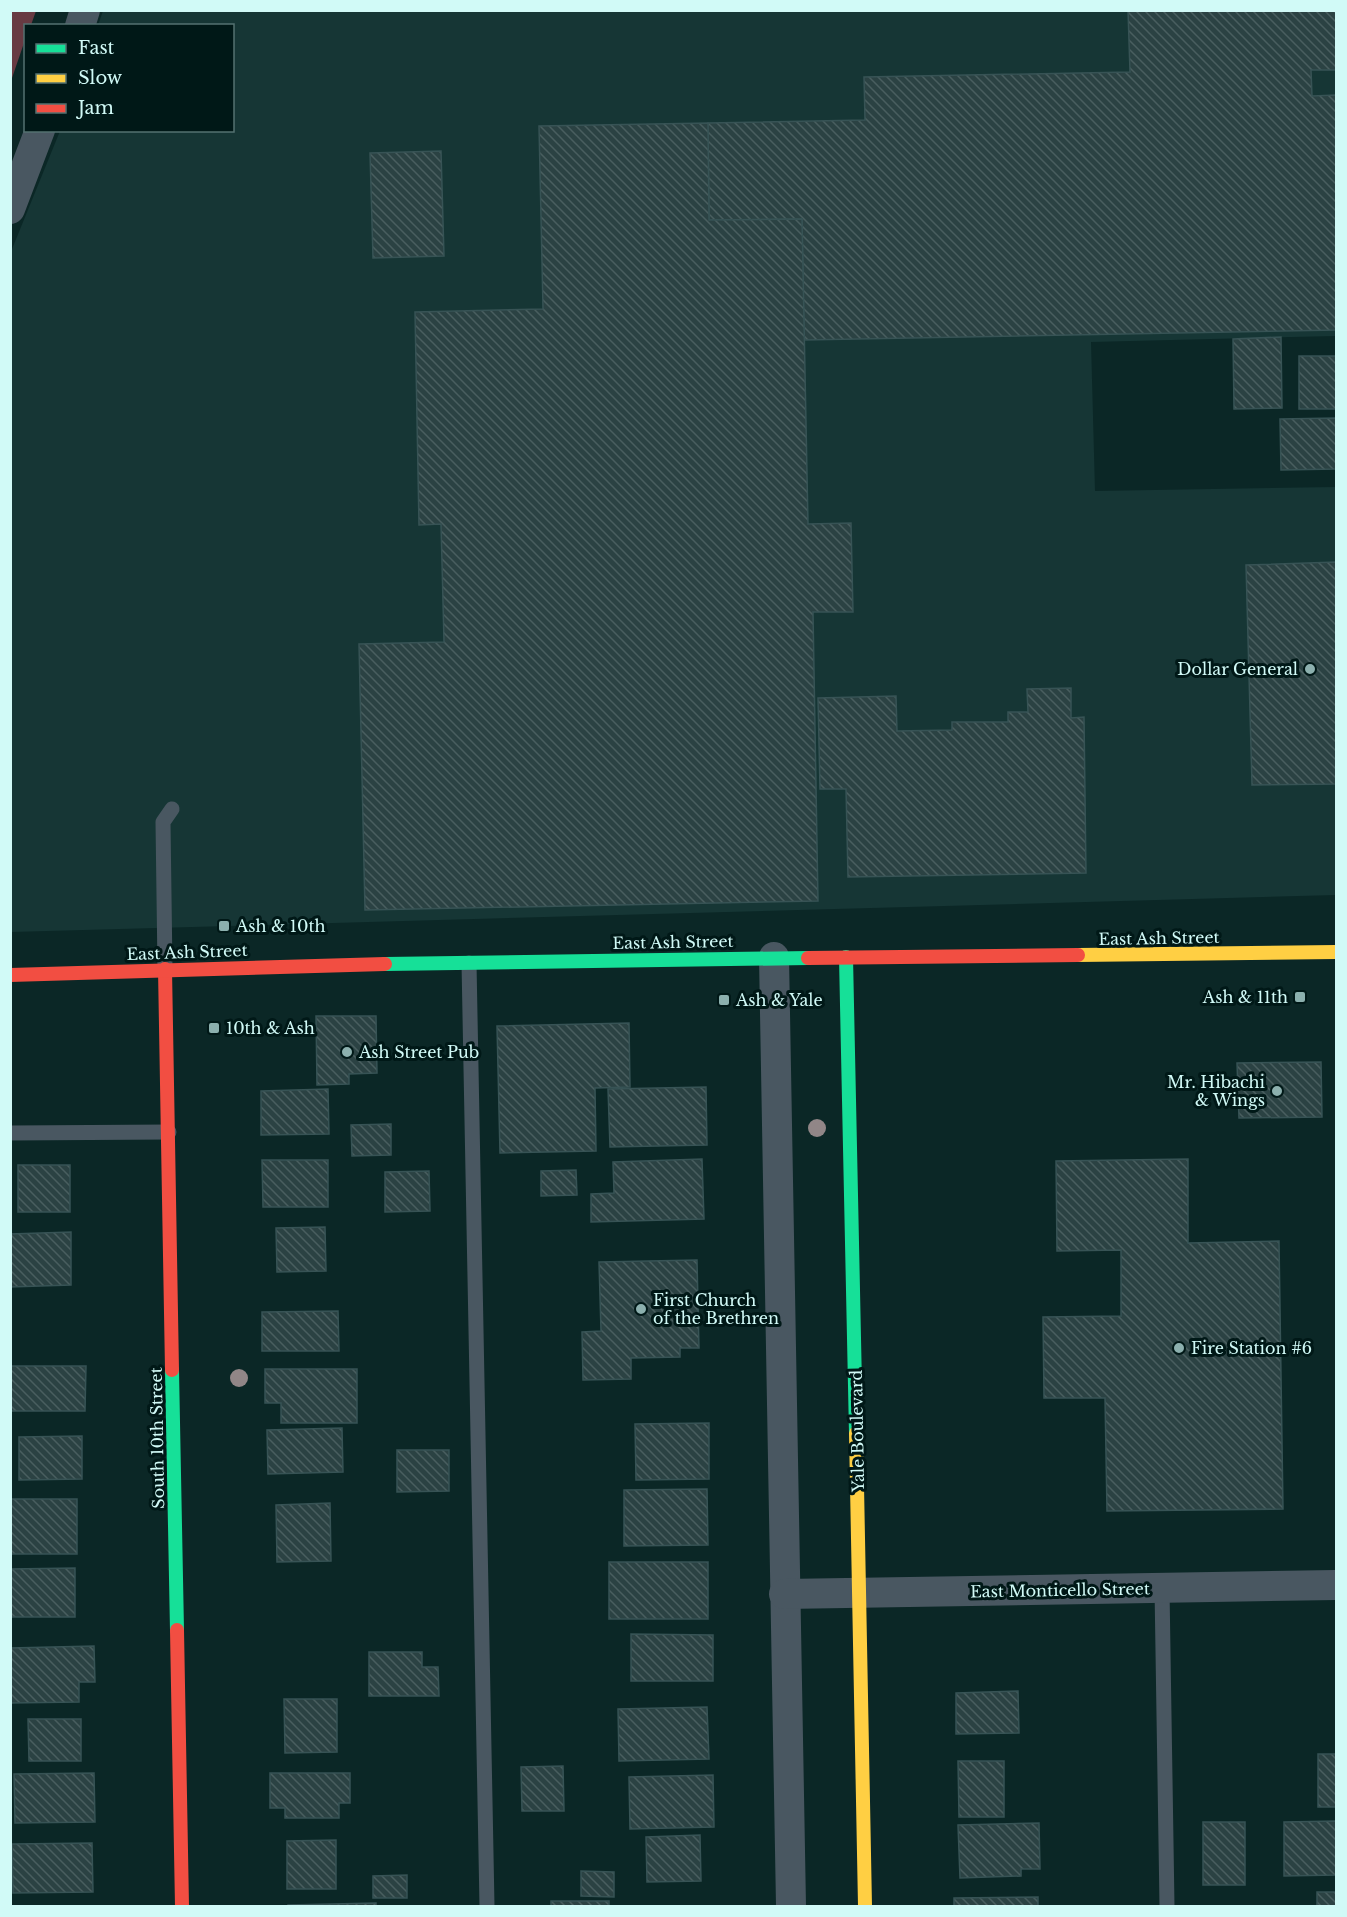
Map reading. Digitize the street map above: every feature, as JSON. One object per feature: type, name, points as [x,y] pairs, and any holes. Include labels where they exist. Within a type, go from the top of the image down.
[{"type":"street","points":[[10,209],[39,132]]},
{"type":"street","name":"East Ash Street","points":[[10,975],[165,969],[774,957],[1336,952]]},
{"type":"street","points":[[774,957],[791,1906]]},
{"type":"street","name":"Yale Boulevard","points":[[846,957],[865,1906]]},
{"type":"street","name":"South 10th Street","points":[[165,969],[182,1906]]},
{"type":"street","name":"East Monticello Street","points":[[784,1594],[1336,1585]]},
{"type":"lane","points":[[165,969],[162,835],[163,822],[172,809]]},
{"type":"lane","points":[[469,963],[487,1906]]},
{"type":"lane","points":[[10,1133],[169,1132]]},
{"type":"lane","points":[[1162,1588],[1167,1906]]},
{"type":"shaded area","points":[[11,10],[36,11],[31,24],[24,24],[24,43],[11,81]]},
{"type":"shaded area","points":[[103,11],[1336,11],[1336,336],[1091,342],[1095,491],[1336,487],[1336,895],[11,932],[10,254],[60,132],[234,132],[234,24],[98,24]]},
{"type":"building","points":[[1128,10],[1336,10],[1336,70],[1311,70],[1312,96],[1336,95],[1336,330],[804,340],[802,219],[709,220],[708,123],[865,120],[864,77],[1130,72]]},
{"type":"building","points":[[708,123],[709,220],[802,219],[808,524],[851,523],[853,612],[813,612],[818,901],[365,910],[359,644],[444,642],[441,524],[419,525],[415,312],[543,309],[539,126]]},
{"type":"building","points":[[441,151],[444,256],[373,258],[370,153]]},
{"type":"building","points":[[1281,337],[1282,408],[1234,409],[1233,339]]},
{"type":"building","points":[[1299,356],[1336,356],[1336,409],[1299,409]]},
{"type":"building","points":[[1336,418],[1336,469],[1281,470],[1280,419]]},
{"type":"building","points":[[1336,562],[1336,784],[1252,785],[1246,565]]},
{"type":"building","points":[[1071,688],[1071,718],[1084,717],[1086,873],[848,877],[846,789],[820,789],[818,698],[896,696],[897,731],[952,730],[952,722],[1008,722],[1008,712],[1028,712],[1027,689]]},
{"type":"building","points":[[316,1016],[376,1016],[377,1073],[349,1074],[349,1084],[317,1085]]},
{"type":"building","points":[[629,1023],[630,1087],[595,1088],[596,1151],[500,1153],[497,1026]]},
{"type":"building","points":[[1321,1062],[1322,1117],[1239,1118],[1237,1063]]},
{"type":"building","points":[[706,1087],[707,1145],[610,1147],[608,1089]]},
{"type":"building","points":[[328,1089],[329,1134],[261,1135],[261,1091]]},
{"type":"building","points":[[391,1124],[391,1155],[352,1156],[351,1125]]},
{"type":"building","points":[[702,1159],[704,1219],[591,1222],[591,1194],[614,1193],[613,1162]]},
{"type":"building","points":[[1188,1159],[1188,1243],[1279,1241],[1283,1509],[1107,1511],[1105,1398],[1044,1398],[1043,1317],[1121,1316],[1121,1250],[1057,1251],[1056,1161]]},
{"type":"building","points":[[262,1160],[328,1160],[328,1207],[263,1207]]},
{"type":"building","points":[[18,1165],[70,1165],[70,1212],[18,1212]]},
{"type":"building","points":[[576,1170],[577,1195],[541,1196],[541,1171]]},
{"type":"building","points":[[429,1171],[430,1211],[385,1212],[385,1172]]},
{"type":"building","points":[[325,1227],[326,1271],[277,1272],[276,1228]]},
{"type":"building","points":[[71,1232],[71,1285],[10,1287],[10,1234]]},
{"type":"building","points":[[697,1260],[699,1348],[680,1348],[680,1357],[631,1358],[631,1379],[583,1380],[582,1332],[601,1331],[599,1262]]},
{"type":"building","points":[[338,1311],[339,1351],[262,1351],[262,1312]]},
{"type":"building","points":[[10,1366],[86,1366],[85,1411],[10,1411]]},
{"type":"building","points":[[265,1369],[357,1369],[357,1423],[281,1423],[281,1403],[265,1403]]},
{"type":"building","points":[[709,1423],[709,1479],[636,1480],[635,1424]]},
{"type":"building","points":[[342,1428],[343,1472],[268,1474],[267,1430]]},
{"type":"building","points":[[82,1436],[82,1479],[19,1480],[19,1437]]},
{"type":"building","points":[[397,1450],[449,1450],[449,1491],[397,1492]]},
{"type":"building","points":[[707,1489],[708,1545],[624,1546],[624,1490]]},
{"type":"building","points":[[10,1499],[77,1499],[77,1554],[10,1554]]},
{"type":"building","points":[[330,1503],[331,1561],[277,1562],[276,1505]]},
{"type":"building","points":[[609,1562],[708,1562],[708,1619],[609,1619]]},
{"type":"building","points":[[75,1568],[75,1617],[10,1617],[10,1569]]},
{"type":"building","points":[[631,1634],[713,1635],[713,1681],[631,1681]]},
{"type":"building","points":[[94,1646],[95,1682],[79,1682],[79,1702],[10,1703],[10,1648]]},
{"type":"building","points":[[369,1652],[422,1652],[422,1667],[438,1667],[439,1696],[369,1696]]},
{"type":"building","points":[[1018,1691],[1019,1733],[956,1734],[956,1693]]},
{"type":"building","points":[[284,1699],[337,1699],[337,1752],[285,1753]]},
{"type":"building","points":[[707,1707],[709,1759],[619,1761],[618,1709]]},
{"type":"building","points":[[28,1719],[81,1719],[81,1761],[29,1761]]},
{"type":"building","points":[[1318,1754],[1336,1754],[1336,1807],[1318,1807]]},
{"type":"building","points":[[958,1761],[1004,1761],[1004,1817],[959,1817]]},
{"type":"building","points":[[563,1766],[564,1811],[522,1811],[521,1767]]},
{"type":"building","points":[[94,1773],[95,1822],[15,1823],[14,1774]]},
{"type":"building","points":[[270,1773],[350,1773],[350,1803],[339,1803],[339,1818],[285,1818],[285,1808],[270,1808]]},
{"type":"building","points":[[713,1775],[714,1827],[630,1829],[629,1777]]},
{"type":"building","points":[[1336,1821],[1336,1875],[1284,1876],[1284,1822]]},
{"type":"building","points":[[1203,1822],[1245,1822],[1245,1885],[1203,1885]]},
{"type":"building","points":[[1039,1823],[1040,1869],[1021,1869],[1021,1876],[960,1878],[958,1825]]},
{"type":"building","points":[[700,1835],[701,1881],[647,1882],[646,1837]]},
{"type":"building","points":[[336,1840],[336,1889],[287,1889],[287,1841]]},
{"type":"building","points":[[92,1843],[93,1892],[13,1893],[12,1844]]},
{"type":"building","points":[[581,1871],[614,1872],[614,1897],[581,1896]]},
{"type":"building","points":[[407,1875],[407,1898],[373,1898],[373,1876]]},
{"type":"building","points":[[1317,1892],[1336,1892],[1336,1906],[1317,1906]]},
{"type":"building","points":[[1038,1897],[1038,1906],[954,1906],[954,1898]]},
{"type":"building","points":[[551,1901],[609,1901],[609,1906],[551,1906]]},
{"type":"building","points":[[376,1903],[376,1906],[288,1906],[288,1905]]},
{"type":"traffic: fast","points":[[846,957],[856,1433]]},
{"type":"traffic: fast","points":[[385,964],[808,958]]},
{"type":"traffic: fast","points":[[172,1370],[177,1630]]},
{"type":"traffic: slow","points":[[1078,955],[1336,952]]},
{"type":"traffic: slow","points":[[856,1433],[865,1906]]},
{"type":"traffic: jam","points":[[808,958],[1078,955]]},
{"type":"traffic: jam","points":[[10,975],[385,964]]},
{"type":"traffic: jam","points":[[165,969],[172,1370]]},
{"type":"traffic: jam","points":[[177,1630],[182,1906]]},
{"type":"place","name":"Dollar General","points":[[1310,669]]},
{"type":"place","name":"Ash & 10th","points":[[224,926]]},
{"type":"place","name":"Ash & 11th","points":[[1300,997]]},
{"type":"place","name":"Ash & Yale","points":[[724,1000]]},
{"type":"place","name":"10th & Ash","points":[[214,1028]]},
{"type":"place","name":"Ash Street Pub","points":[[347,1052]]},
{"type":"place","name":"Mr. Hibachi & Wings","points":[[1277,1091]]},
{"type":"place","name":"First Church of the Brethren","points":[[641,1309]]},
{"type":"place","name":"Fire Station #6","points":[[1179,1348]]}]
